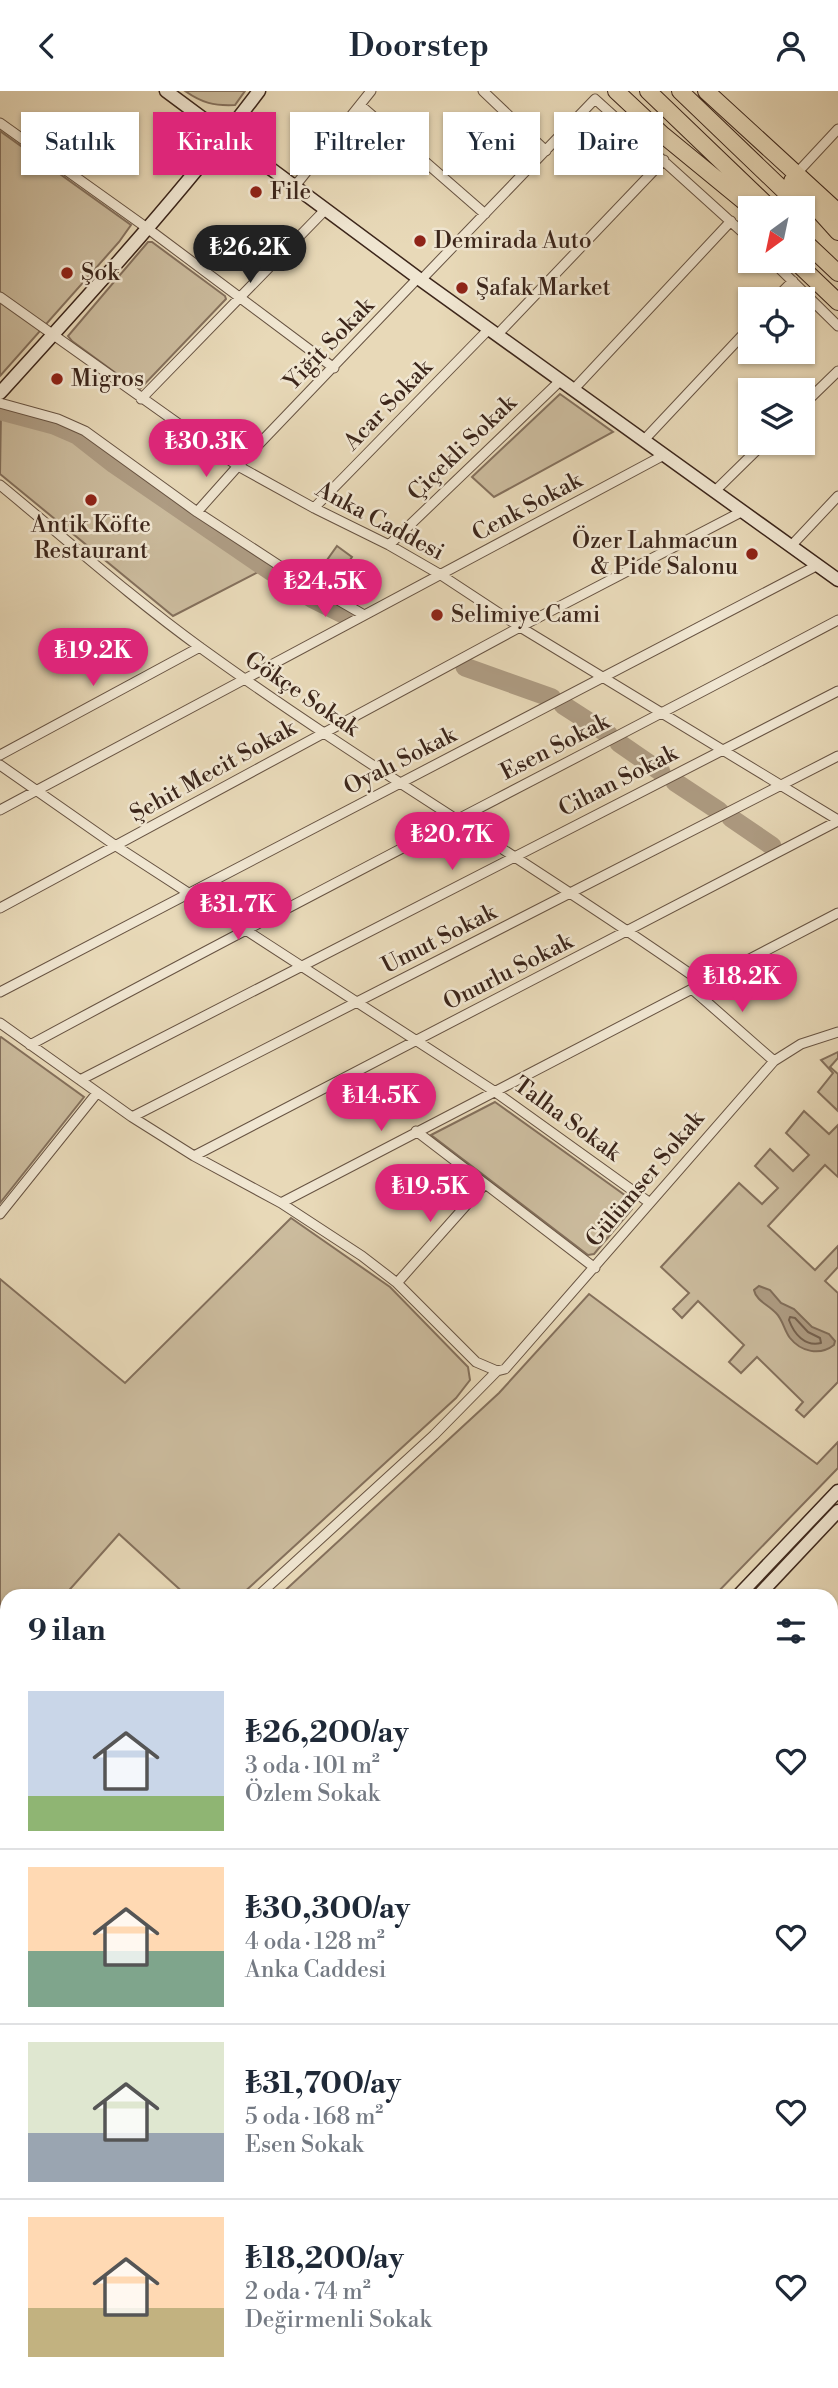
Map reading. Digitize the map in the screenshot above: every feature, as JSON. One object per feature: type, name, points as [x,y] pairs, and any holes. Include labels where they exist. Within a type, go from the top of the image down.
[{"type":"highway","points":[[616,91],[638,112]]},
{"type":"highway","points":[[648,91],[757,196]]},
{"type":"highway","points":[[680,91],[789,196]]},
{"type":"highway","points":[[706,91],[838,212]]},
{"type":"highway","points":[[741,125],[838,232]]},
{"type":"highway","points":[[663,135],[738,197]]},
{"type":"highway","points":[[663,135],[738,207]]},
{"type":"highway","points":[[816,222],[838,243]]},
{"type":"highway","points":[[816,252],[838,273]]},
{"type":"highway","points":[[816,261],[838,279]]},
{"type":"highway","points":[[808,273],[838,302]]},
{"type":"main road","points":[[166,91],[195,112]]},
{"type":"main road","points":[[243,112],[259,91]]},
{"type":"main road","points":[[276,172],[419,279],[838,580]]},
{"type":"main road","points":[[0,392],[191,175]]},
{"type":"main road","points":[[745,1589],[838,1492]]},
{"type":"main road","points":[[765,1589],[838,1511]]},
{"type":"street","points":[[295,186],[371,91]]},
{"type":"street","points":[[483,91],[546,151]]},
{"type":"street","name":"Yiğit Sokak","points":[[197,512],[238,466],[595,99],[664,160]]},
{"type":"street","points":[[360,105],[485,214]]},
{"type":"street","points":[[0,123],[147,227],[334,368]]},
{"type":"street","points":[[797,173],[838,129]]},
{"type":"street","points":[[664,160],[738,228]]},
{"type":"street","name":"Acar Sokak","points":[[314,508],[664,160]]},
{"type":"street","points":[[141,399],[326,209]]},
{"type":"street","points":[[574,389],[731,221]]},
{"type":"street","points":[[785,273],[838,326]]},
{"type":"street","points":[[787,287],[793,281]]},
{"type":"street","name":"Anka Caddesi","points":[[0,297],[238,466],[441,575],[520,627],[838,821]]},
{"type":"street","points":[[644,440],[738,340]]},
{"type":"street","points":[[815,393],[838,371]]},
{"type":"street","name":"Çiçekli Sokak","points":[[389,545],[561,380]]},
{"type":"street","points":[[0,403],[58,419],[85,431],[197,512],[364,615]]},
{"type":"street","name":"Cenk Sokak","points":[[0,810],[664,455]]},
{"type":"street","points":[[715,491],[752,455]]},
{"type":"street","name":"Gökçe Sokak","points":[[0,485],[200,647],[456,820],[629,931],[703,983]]},
{"type":"street","points":[[791,546],[838,496]]},
{"type":"street","name":"Şehit Mecit Sokak","points":[[0,908],[520,627],[743,511]]},
{"type":"street","name":"Oyalı Sokak","points":[[0,992],[818,565]]},
{"type":"street","name":"Esen Sokak","points":[[30,1045],[244,929],[663,714],[838,620]]},
{"type":"street","points":[[0,755],[200,647]]},
{"type":"street","name":"Cihan Sokak","points":[[80,1080],[838,691]]},
{"type":"street","name":"Umut Sokak","points":[[132,1117],[838,756]]},
{"type":"street","name":"Talha Sokak","points":[[0,765],[116,846],[494,1091],[650,1203]]},
{"type":"street","name":"Onurlu Sokak","points":[[194,1156],[838,821]]},
{"type":"street","points":[[281,1203],[838,913]]},
{"type":"street","points":[[691,989],[774,1061]]},
{"type":"street","points":[[0,1023],[132,1117],[336,1238],[397,1283],[477,1362],[497,1371]]},
{"type":"street","name":"Gülümser Sokak","points":[[266,1589],[434,1435],[497,1371],[505,1369],[774,1061],[801,1045],[838,1032]]},
{"type":"street","points":[[0,1215],[97,1093]]},
{"type":"street","points":[[416,1131],[595,1268]]},
{"type":"street","points":[[397,1283],[485,1184]]},
{"type":"shaded area","points":[[185,91],[245,91],[235,105],[228,105],[203,101]]},
{"type":"shaded area","points":[[0,131],[21,146],[21,175],[61,175],[131,225],[0,376]]},
{"type":"shaded area","points":[[148,242],[152,242],[226,299],[139,390],[68,336]]},
{"type":"shaded area","points":[[560,394],[613,432],[494,497],[472,477]]},
{"type":"shaded area","points":[[1,411],[54,425],[77,435],[114,464],[266,568],[173,616],[0,474]]},
{"type":"shaded area","points":[[337,546],[352,557],[342,571],[327,560]]},
{"type":"shaded area","points":[[0,1038],[84,1097],[0,1203]]},
{"type":"shaded area","points":[[838,1052],[838,1058],[830,1067],[838,1074],[838,1111],[818,1092],[833,1073],[821,1060]]},
{"type":"shaded area","points":[[495,1102],[633,1201],[632,1209],[594,1254],[588,1255],[431,1135]]},
{"type":"shaded area","points":[[804,1111],[829,1134],[838,1125],[838,1177],[825,1165],[768,1226],[815,1270],[838,1246],[838,1267],[825,1281],[838,1293],[838,1382],[804,1417],[796,1410],[803,1402],[757,1357],[741,1373],[729,1362],[744,1345],[698,1301],[682,1318],[673,1309],[689,1293],[661,1267],[739,1183],[762,1204],[778,1188],[755,1166],[770,1149],[793,1171],[809,1155],[786,1133]]},
{"type":"shaded area","points":[[291,1218],[390,1287],[468,1367],[470,1380],[456,1398],[248,1589],[179,1589],[119,1534],[70,1589],[0,1589],[0,1279],[125,1383]]},
{"type":"shaded area","points":[[589,1294],[817,1464],[838,1442],[838,1468],[721,1589],[287,1589],[499,1393]]},
{"type":"water","points":[[759,1286],[770,1290],[781,1303],[794,1309],[812,1327],[829,1334],[835,1341],[834,1345],[823,1351],[811,1351],[794,1343],[778,1316],[755,1294],[754,1290]]},
{"type":"waterway","points":[[1,411],[54,425],[77,435],[114,464],[266,568],[313,599],[347,616]]},
{"type":"waterway","points":[[465,667],[552,698]]},
{"type":"waterway","points":[[563,705],[608,734]]},
{"type":"waterway","points":[[619,743],[661,772]]},
{"type":"waterway","points":[[675,782],[719,811]]},
{"type":"waterway","points":[[731,818],[772,846]]},
{"type":"place","name":"File","points":[[256,192]]},
{"type":"place","name":"Demirada Auto","points":[[420,241]]},
{"type":"place","name":"Şok","points":[[67,273]]},
{"type":"place","name":"Şafak Market","points":[[462,288]]},
{"type":"place","name":"Migros","points":[[57,379]]},
{"type":"place","name":"Antik Köfte Restaurant","points":[[91,500]]},
{"type":"place","name":"Özer Lahmacun & Pide Salonu","points":[[752,554]]},
{"type":"place","name":"Selimiye Cami","points":[[437,615]]}]
